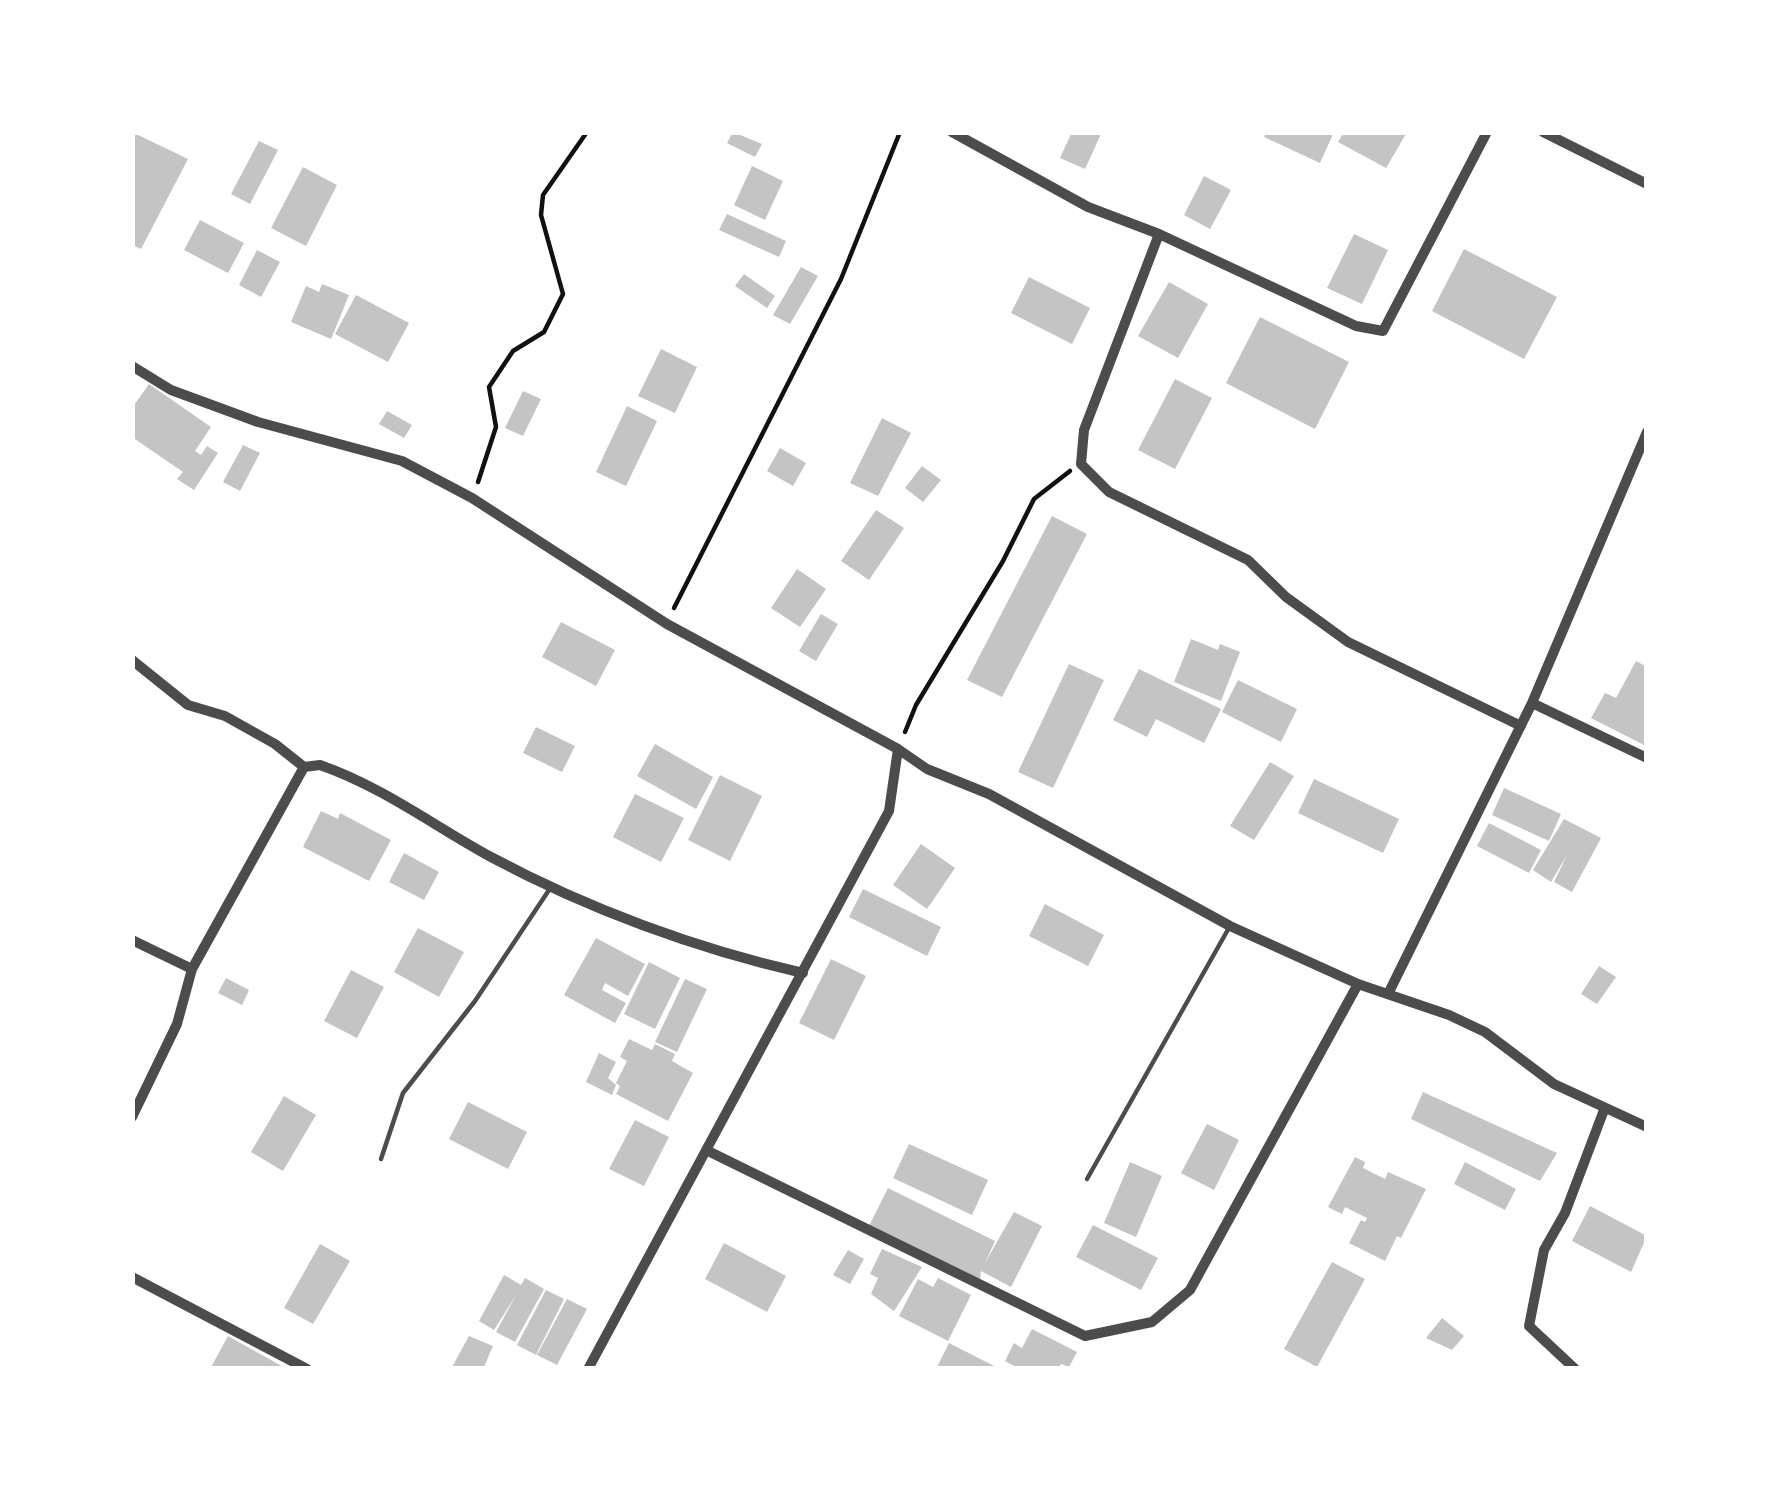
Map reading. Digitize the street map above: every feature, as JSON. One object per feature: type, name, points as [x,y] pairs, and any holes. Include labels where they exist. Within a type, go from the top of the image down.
[{"type":"street","points":[[952,132],[1088,208],[1159,234],[1356,326],[1383,331],[1487,132]]},
{"type":"street","points":[[1544,132],[1647,184]]},
{"type":"street","points":[[1159,234],[1084,430],[1081,464],[1109,492],[1248,560],[1286,597],[1348,642],[1521,726]]},
{"type":"street","points":[[132,366],[171,389],[258,422],[402,461],[472,498],[667,624],[898,748],[927,770],[989,794],[1230,926],[1358,984],[1485,1033],[1554,1084],[1647,1127]]},
{"type":"street","points":[[1388,994],[1532,703],[1647,432]]},
{"type":"street","points":[[132,660],[188,705],[225,716],[304,767],[320,765],[339,772],[412,807],[490,856],[551,886],[745,960],[803,973]]},
{"type":"street","points":[[1532,703],[1647,758]]},
{"type":"street","points":[[588,1369],[890,811],[898,748]]},
{"type":"street","points":[[132,1117],[177,1024],[192,969],[304,767]]},
{"type":"street","points":[[132,940],[192,969]]},
{"type":"street","points":[[706,1150],[1085,1336],[1152,1322],[1190,1290],[1358,984]]},
{"type":"street","points":[[1575,1369],[1529,1326],[1544,1250],[1565,1214],[1604,1110]]},
{"type":"street","points":[[132,1277],[307,1369]]},
{"type":"lane","points":[[381,1160],[403,1093],[475,1001],[551,886]]},
{"type":"lane","points":[[1087,1179],[1230,926]]},
{"type":"path","points":[[472,498],[496,427],[489,387],[513,351],[544,332],[563,294],[541,215],[543,194],[587,132]]},
{"type":"path","points":[[667,624],[841,279],[900,132]]},
{"type":"path","points":[[898,748],[916,705],[1003,561],[1034,499],[1081,464]]},
{"type":"building","points":[[132,132],[188,159],[141,249],[132,245]]},
{"type":"building","points":[[733,132],[762,144],[755,157],[727,143]]},
{"type":"building","points":[[1072,132],[1102,132],[1085,169],[1060,158]]},
{"type":"building","points":[[1267,132],[1334,132],[1320,163],[1264,137]]},
{"type":"building","points":[[1344,132],[1407,132],[1386,168],[1338,142]]},
{"type":"building","points":[[259,141],[278,150],[250,204],[231,194]]},
{"type":"building","points":[[752,166],[783,181],[765,220],[734,205]]},
{"type":"building","points":[[303,167],[337,185],[306,246],[271,228]]},
{"type":"building","points":[[1204,176],[1231,190],[1210,229],[1184,215]]},
{"type":"building","points":[[727,214],[786,241],[779,257],[719,230]]},
{"type":"building","points":[[200,220],[244,243],[228,273],[184,250]]},
{"type":"building","points":[[1354,234],[1388,250],[1362,304],[1327,288]]},
{"type":"building","points":[[1464,249],[1557,297],[1524,359],[1432,311]]},
{"type":"building","points":[[257,250],[280,262],[261,297],[239,285]]},
{"type":"building","points":[[801,267],[818,276],[790,324],[773,315]]},
{"type":"building","points":[[744,274],[775,296],[767,308],[735,286]]},
{"type":"building","points":[[1029,277],[1090,308],[1072,344],[1011,313]]},
{"type":"building","points":[[1169,282],[1208,304],[1178,358],[1138,336]]},
{"type":"building","points":[[322,284],[349,295],[331,339],[291,322],[306,286],[319,292]]},
{"type":"building","points":[[356,295],[409,323],[388,362],[335,334]]},
{"type":"building","points":[[1260,317],[1349,362],[1315,429],[1226,383]]},
{"type":"building","points":[[661,349],[697,367],[675,413],[638,396]]},
{"type":"building","points":[[1175,379],[1212,398],[1175,469],[1138,450]]},
{"type":"building","points":[[149,384],[211,427],[195,451],[201,455],[207,446],[218,453],[194,490],[177,479],[183,472],[132,437],[132,408]]},
{"type":"building","points":[[523,391],[541,399],[523,436],[505,428]]},
{"type":"building","points":[[627,406],[657,421],[626,486],[596,472]]},
{"type":"building","points":[[387,411],[412,425],[404,438],[379,424]]},
{"type":"building","points":[[882,418],[911,433],[878,496],[850,483]]},
{"type":"building","points":[[243,445],[260,453],[240,491],[223,482]]},
{"type":"building","points":[[780,448],[806,463],[793,486],[767,471]]},
{"type":"building","points":[[922,466],[941,480],[923,502],[905,488]]},
{"type":"building","points":[[876,510],[904,528],[869,580],[841,561]]},
{"type":"building","points":[[1052,516],[1087,534],[1002,697],[967,680]]},
{"type":"building","points":[[797,569],[826,589],[800,627],[771,608]]},
{"type":"building","points":[[821,614],[838,624],[816,661],[799,651]]},
{"type":"building","points":[[561,622],[615,650],[596,686],[542,657]]},
{"type":"building","points":[[1191,639],[1218,650],[1220,644],[1240,652],[1221,701],[1174,682]]},
{"type":"building","points":[[1636,661],[1647,667],[1644,745],[1591,718],[1605,693],[1616,698]]},
{"type":"building","points":[[1069,664],[1104,680],[1053,788],[1018,772]]},
{"type":"building","points":[[1139,669],[1221,709],[1204,743],[1156,719],[1147,737],[1113,720]]},
{"type":"building","points":[[1238,680],[1297,709],[1281,742],[1222,712]]},
{"type":"building","points":[[536,727],[575,746],[562,772],[523,753]]},
{"type":"building","points":[[655,744],[713,777],[696,809],[637,776]]},
{"type":"building","points":[[1270,762],[1294,776],[1254,840],[1230,826]]},
{"type":"building","points":[[720,775],[762,796],[730,861],[688,840]]},
{"type":"building","points":[[1314,779],[1399,819],[1383,853],[1298,813]]},
{"type":"building","points":[[1504,788],[1561,814],[1549,841],[1492,815]]},
{"type":"building","points":[[635,794],[684,818],[661,862],[613,837]]},
{"type":"building","points":[[321,811],[338,819],[340,813],[391,840],[369,881],[303,847]]},
{"type":"building","points":[[1564,819],[1601,838],[1572,892],[1554,882],[1567,855],[1551,882],[1533,870]]},
{"type":"building","points":[[1489,823],[1541,850],[1529,873],[1477,846]]},
{"type":"building","points":[[921,844],[955,868],[927,909],[893,885]]},
{"type":"building","points":[[404,853],[439,872],[424,900],[389,882]]},
{"type":"building","points":[[863,889],[941,927],[927,956],[849,917]]},
{"type":"building","points":[[1045,904],[1104,935],[1088,966],[1029,936]]},
{"type":"building","points":[[418,928],[464,952],[439,997],[394,972]]},
{"type":"building","points":[[596,938],[645,964],[628,996],[605,983],[602,990],[626,1003],[615,1023],[564,995]]},
{"type":"building","points":[[831,959],[866,976],[834,1040],[799,1023]]},
{"type":"building","points":[[649,962],[680,978],[655,1029],[624,1014]]},
{"type":"building","points":[[1599,966],[1616,977],[1597,1004],[1581,994]]},
{"type":"building","points":[[351,970],[384,987],[357,1038],[324,1021]]},
{"type":"building","points":[[226,978],[249,990],[242,1005],[218,993]]},
{"type":"building","points":[[685,979],[707,989],[677,1052],[655,1042]]},
{"type":"building","points":[[629,1039],[675,1054],[672,1061],[693,1073],[668,1121],[616,1094],[627,1061],[620,1057]]},
{"type":"building","points":[[599,1053],[616,1062],[608,1078],[616,1085],[612,1095],[586,1082]]},
{"type":"building","points":[[1423,1092],[1557,1153],[1540,1181],[1411,1119]]},
{"type":"building","points":[[284,1096],[316,1115],[283,1171],[251,1152]]},
{"type":"building","points":[[468,1102],[527,1132],[508,1169],[449,1139]]},
{"type":"building","points":[[635,1120],[669,1137],[644,1186],[609,1169]]},
{"type":"building","points":[[1207,1124],[1239,1140],[1214,1190],[1181,1173]]},
{"type":"building","points":[[909,1144],[988,1180],[972,1215],[893,1178]]},
{"type":"building","points":[[1355,1157],[1365,1162],[1363,1168],[1385,1179],[1388,1172],[1426,1189],[1385,1261],[1349,1243],[1361,1220],[1367,1218],[1345,1207],[1342,1214],[1328,1207]]},
{"type":"building","points":[[1130,1162],[1162,1176],[1136,1237],[1104,1223]]},
{"type":"building","points":[[1465,1162],[1516,1189],[1505,1210],[1454,1184]]},
{"type":"building","points":[[888,1188],[995,1241],[985,1263],[1014,1212],[1042,1226],[1011,1287],[981,1271],[980,1281],[869,1226]]},
{"type":"building","points":[[1590,1206],[1647,1236],[1631,1272],[1572,1241]]},
{"type":"building","points":[[1093,1225],[1158,1258],[1141,1290],[1076,1257]]},
{"type":"building","points":[[724,1243],[786,1276],[767,1312],[705,1279]]},
{"type":"building","points":[[320,1244],[350,1261],[313,1324],[284,1308]]},
{"type":"building","points":[[882,1249],[922,1267],[894,1311],[871,1294],[878,1278],[870,1274]]},
{"type":"building","points":[[848,1250],[864,1259],[850,1284],[833,1275]]},
{"type":"building","points":[[1332,1262],[1365,1279],[1317,1367],[1284,1349]]},
{"type":"building","points":[[504,1275],[521,1285],[525,1278],[544,1289],[515,1342],[496,1332],[516,1295],[494,1330],[479,1321]]},
{"type":"building","points":[[938,1278],[971,1295],[948,1341],[899,1316],[918,1279],[933,1287]]},
{"type":"building","points":[[546,1290],[564,1299],[536,1355],[517,1345]]},
{"type":"building","points":[[567,1299],[587,1309],[557,1365],[537,1355]]},
{"type":"building","points":[[1442,1318],[1464,1336],[1452,1350],[1426,1338]]},
{"type":"building","points":[[1032,1329],[1077,1352],[1069,1367],[1020,1369],[1005,1361],[1014,1343],[1022,1348]]},
{"type":"building","points":[[228,1336],[287,1369],[210,1369]]},
{"type":"building","points":[[469,1336],[493,1346],[483,1369],[451,1369]]},
{"type":"building","points":[[949,1343],[1000,1369],[936,1369]]}]
